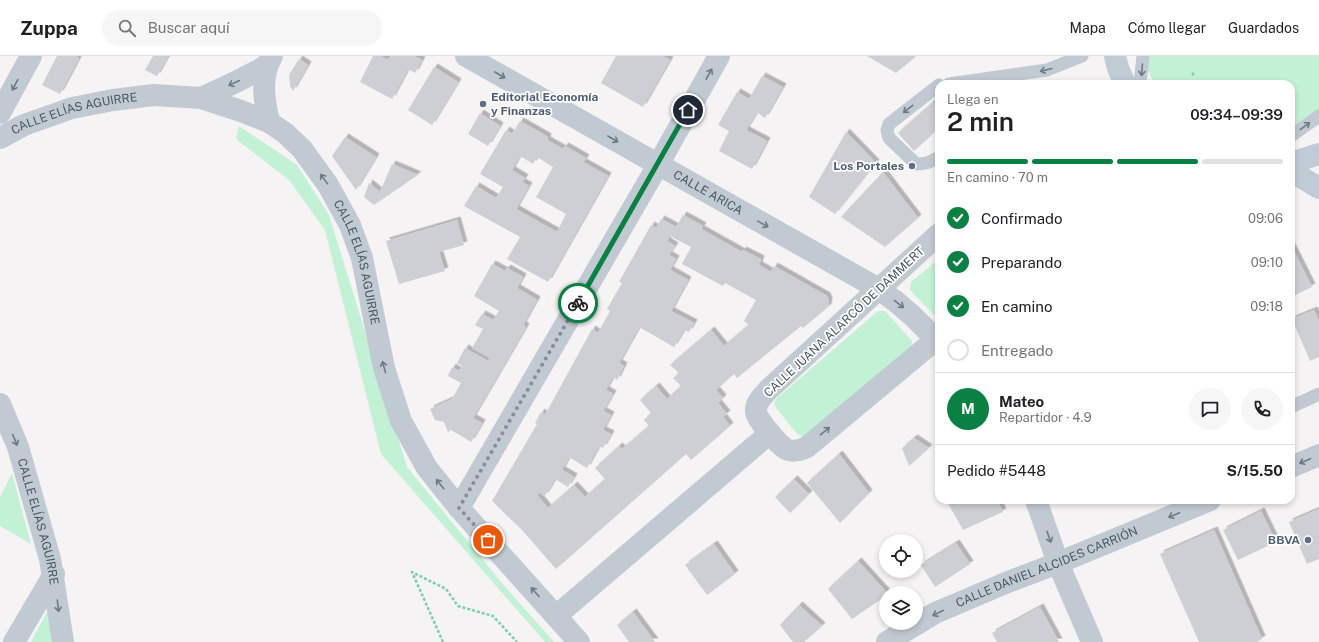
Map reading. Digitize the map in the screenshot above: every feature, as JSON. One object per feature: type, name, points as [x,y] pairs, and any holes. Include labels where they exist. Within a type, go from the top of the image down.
[{"type":"main road","points":[[1115,56],[1123,80]]},
{"type":"main road","points":[[1295,162],[1319,154]]},
{"type":"main road","points":[[1295,173],[1319,188]]},
{"type":"street","points":[[0,113],[30,56]]},
{"type":"street","name":"CALLE ARICA","points":[[466,56],[879,289],[901,304],[935,337]]},
{"type":"street","points":[[459,508],[658,165],[719,56]]},
{"type":"street","points":[[201,98],[238,82],[269,61]]},
{"type":"street","points":[[269,61],[264,90],[265,106],[269,122]]},
{"type":"street","name":"CALLE ELÍAS AGUIRRE","points":[[0,138],[24,125],[72,108],[113,100],[154,95],[201,98],[242,111],[269,122],[285,133],[302,149],[328,185],[350,224],[362,258],[384,368],[402,421],[427,468],[459,508],[580,642]]},
{"type":"street","name":"CALLE JUANA ALARCÓ DE DAMMERT","points":[[935,238],[762,396],[756,411],[758,417],[781,446],[793,451],[800,450],[807,447],[935,342]]},
{"type":"street","name":"CALLE ELÍAS AGUIRRE","points":[[0,404],[18,447],[54,574],[63,642]]},
{"type":"street","points":[[556,616],[770,432]]},
{"type":"street","points":[[1295,465],[1319,455]]},
{"type":"street","points":[[1037,504],[1058,563],[1092,642]]},
{"type":"street","name":"CALLE DANIEL ALCIDES CARRIÓN","points":[[887,642],[935,613],[1200,504]]},
{"type":"street","points":[[14,642],[54,574]]},
{"type":"lane","points":[[977,80],[1047,70],[1082,56]]},
{"type":"lane","points":[[1140,80],[1143,56]]},
{"type":"lane","points":[[935,88],[889,124],[887,130],[889,138],[916,164],[924,164],[935,159]]},
{"type":"lane","points":[[1295,133],[1319,116]]},
{"type":"lane","points":[[1295,405],[1319,394]]},
{"type":"path","points":[[443,642],[412,572],[446,589],[458,606],[493,616],[517,642]]},
{"type":"green space","points":[[1144,56],[1319,56],[1319,121],[1295,133],[1295,80],[1153,80],[1149,74]]},
{"type":"green space","points":[[239,126],[297,165],[329,215],[407,467],[501,582],[554,642],[545,642],[381,454],[325,230],[289,180],[236,139]]},
{"type":"green space","points":[[935,262],[935,316],[910,290],[911,282]]},
{"type":"green space","points":[[878,311],[885,311],[912,341],[911,347],[803,436],[798,435],[774,405],[776,399]]},
{"type":"green space","points":[[12,473],[31,544],[0,526],[0,497]]},
{"type":"green space","points":[[51,604],[60,642],[31,642]]},
{"type":"building","points":[[57,56],[74,56],[79,58],[60,94],[42,85]]},
{"type":"building","points":[[153,56],[168,56],[157,76],[145,70]]},
{"type":"building","points":[[373,56],[380,56],[388,60],[391,56],[414,56],[422,60],[415,73],[408,69],[392,99],[360,82]]},
{"type":"building","points":[[616,56],[663,56],[670,60],[643,107],[601,83]]},
{"type":"building","points":[[867,56],[914,56],[915,57],[896,73]]},
{"type":"building","points":[[299,59],[308,65],[293,91],[290,86],[289,75]]},
{"type":"building","points":[[434,67],[458,82],[432,125],[408,110]]},
{"type":"building","points":[[762,76],[783,87],[765,118],[757,112],[746,130],[767,141],[752,169],[719,151],[729,131],[718,125],[737,92],[749,99]]},
{"type":"building","points":[[933,102],[935,104],[935,132],[914,151],[898,133]]},
{"type":"building","points":[[480,113],[500,126],[488,146],[468,134]]},
{"type":"building","points":[[520,121],[548,137],[547,140],[563,149],[565,146],[586,158],[583,162],[608,176],[548,282],[507,259],[520,237],[464,206],[476,186],[496,198],[503,187],[480,174],[506,130],[512,134]],"holes":[[[520,156],[533,164],[537,157],[553,167],[536,197],[566,214],[557,232],[516,209],[529,186],[522,182],[525,178],[512,170]]]},
{"type":"building","points":[[846,132],[876,163],[835,214],[809,197]]},
{"type":"building","points":[[345,137],[376,157],[356,190],[332,156]]},
{"type":"building","points":[[392,164],[418,175],[374,205],[364,197],[369,183],[380,192]]},
{"type":"building","points":[[883,172],[918,218],[885,247],[841,217]]},
{"type":"building","points":[[683,215],[703,226],[701,229],[742,252],[743,250],[761,259],[759,265],[771,272],[774,266],[827,296],[829,301],[828,307],[803,328],[801,326],[737,378],[734,374],[716,390],[723,398],[718,403],[727,414],[723,417],[730,426],[691,460],[686,454],[556,569],[522,530],[492,501],[537,424],[535,423],[541,412],[545,415],[592,329],[598,333],[610,311],[607,309],[622,283],[619,282],[651,225],[656,228],[661,219],[676,227]],"holes":[[[670,236],[691,247],[682,264],[723,286],[725,283],[756,300],[744,321],[749,325],[724,346],[711,330],[670,365],[679,373],[673,378],[681,386],[667,399],[656,386],[640,400],[651,413],[644,420],[649,426],[622,449],[619,446],[595,468],[605,479],[585,497],[574,485],[548,508],[537,495],[539,494],[535,490],[545,496],[555,479],[568,487],[574,477],[562,470],[569,457],[587,468],[599,446],[603,448],[611,434],[603,430],[611,415],[603,411],[613,394],[606,390],[613,377],[617,380],[624,366],[619,363],[639,327],[674,347],[684,330],[689,332],[694,323],[671,311],[688,280],[670,270],[676,259],[669,255],[675,246],[667,241]]]},
{"type":"building","points":[[457,220],[464,245],[439,252],[445,271],[399,284],[386,241]]},
{"type":"building","points":[[1295,253],[1312,287],[1295,295]]},
{"type":"building","points":[[492,264],[505,271],[507,268],[523,277],[517,288],[537,300],[523,325],[526,327],[473,418],[482,423],[471,442],[451,430],[448,432],[444,422],[435,420],[430,409],[452,399],[461,383],[448,376],[452,367],[459,371],[462,366],[457,363],[465,348],[488,361],[490,358],[472,348],[483,329],[475,325],[482,314],[493,320],[499,311],[474,296]]},
{"type":"building","points":[[1314,310],[1319,321],[1319,357],[1310,361],[1295,326],[1295,318]]},
{"type":"building","points":[[914,438],[929,448],[909,466],[902,448]]},
{"type":"building","points":[[839,454],[869,493],[840,523],[807,483]]},
{"type":"building","points":[[794,479],[809,494],[790,513],[775,497]]},
{"type":"building","points":[[948,504],[999,504],[1003,512],[963,530]]},
{"type":"building","name":"BBVA","points":[[1319,509],[1319,559],[1307,564],[1289,522]]},
{"type":"building","points":[[1261,511],[1276,542],[1238,560],[1223,530]]},
{"type":"building","points":[[1214,530],[1262,639],[1257,642],[1199,642],[1160,554]]},
{"type":"building","points":[[956,543],[970,564],[935,587],[923,568],[923,564]]},
{"type":"building","points":[[714,544],[735,574],[707,595],[685,565]]},
{"type":"building","points":[[858,561],[881,586],[879,586],[879,601],[852,619],[828,589]]},
{"type":"building","points":[[799,605],[822,626],[804,642],[793,642],[780,625]]},
{"type":"building","points":[[1040,607],[1059,642],[997,642],[992,633]]},
{"type":"building","points":[[633,612],[655,642],[629,642],[617,625]]},
{"type":"way so far","points":[[488,540],[459,508],[578,303]]},
{"type":"place","name":"Editorial Economía y Finanzas","points":[[483,104]]},
{"type":"place","name":"Los Portales","points":[[912,166]]},
{"type":"place","name":"BBVA","points":[[1308,540]]},
{"type":"route","points":[[578,303],[688,110]]}]
